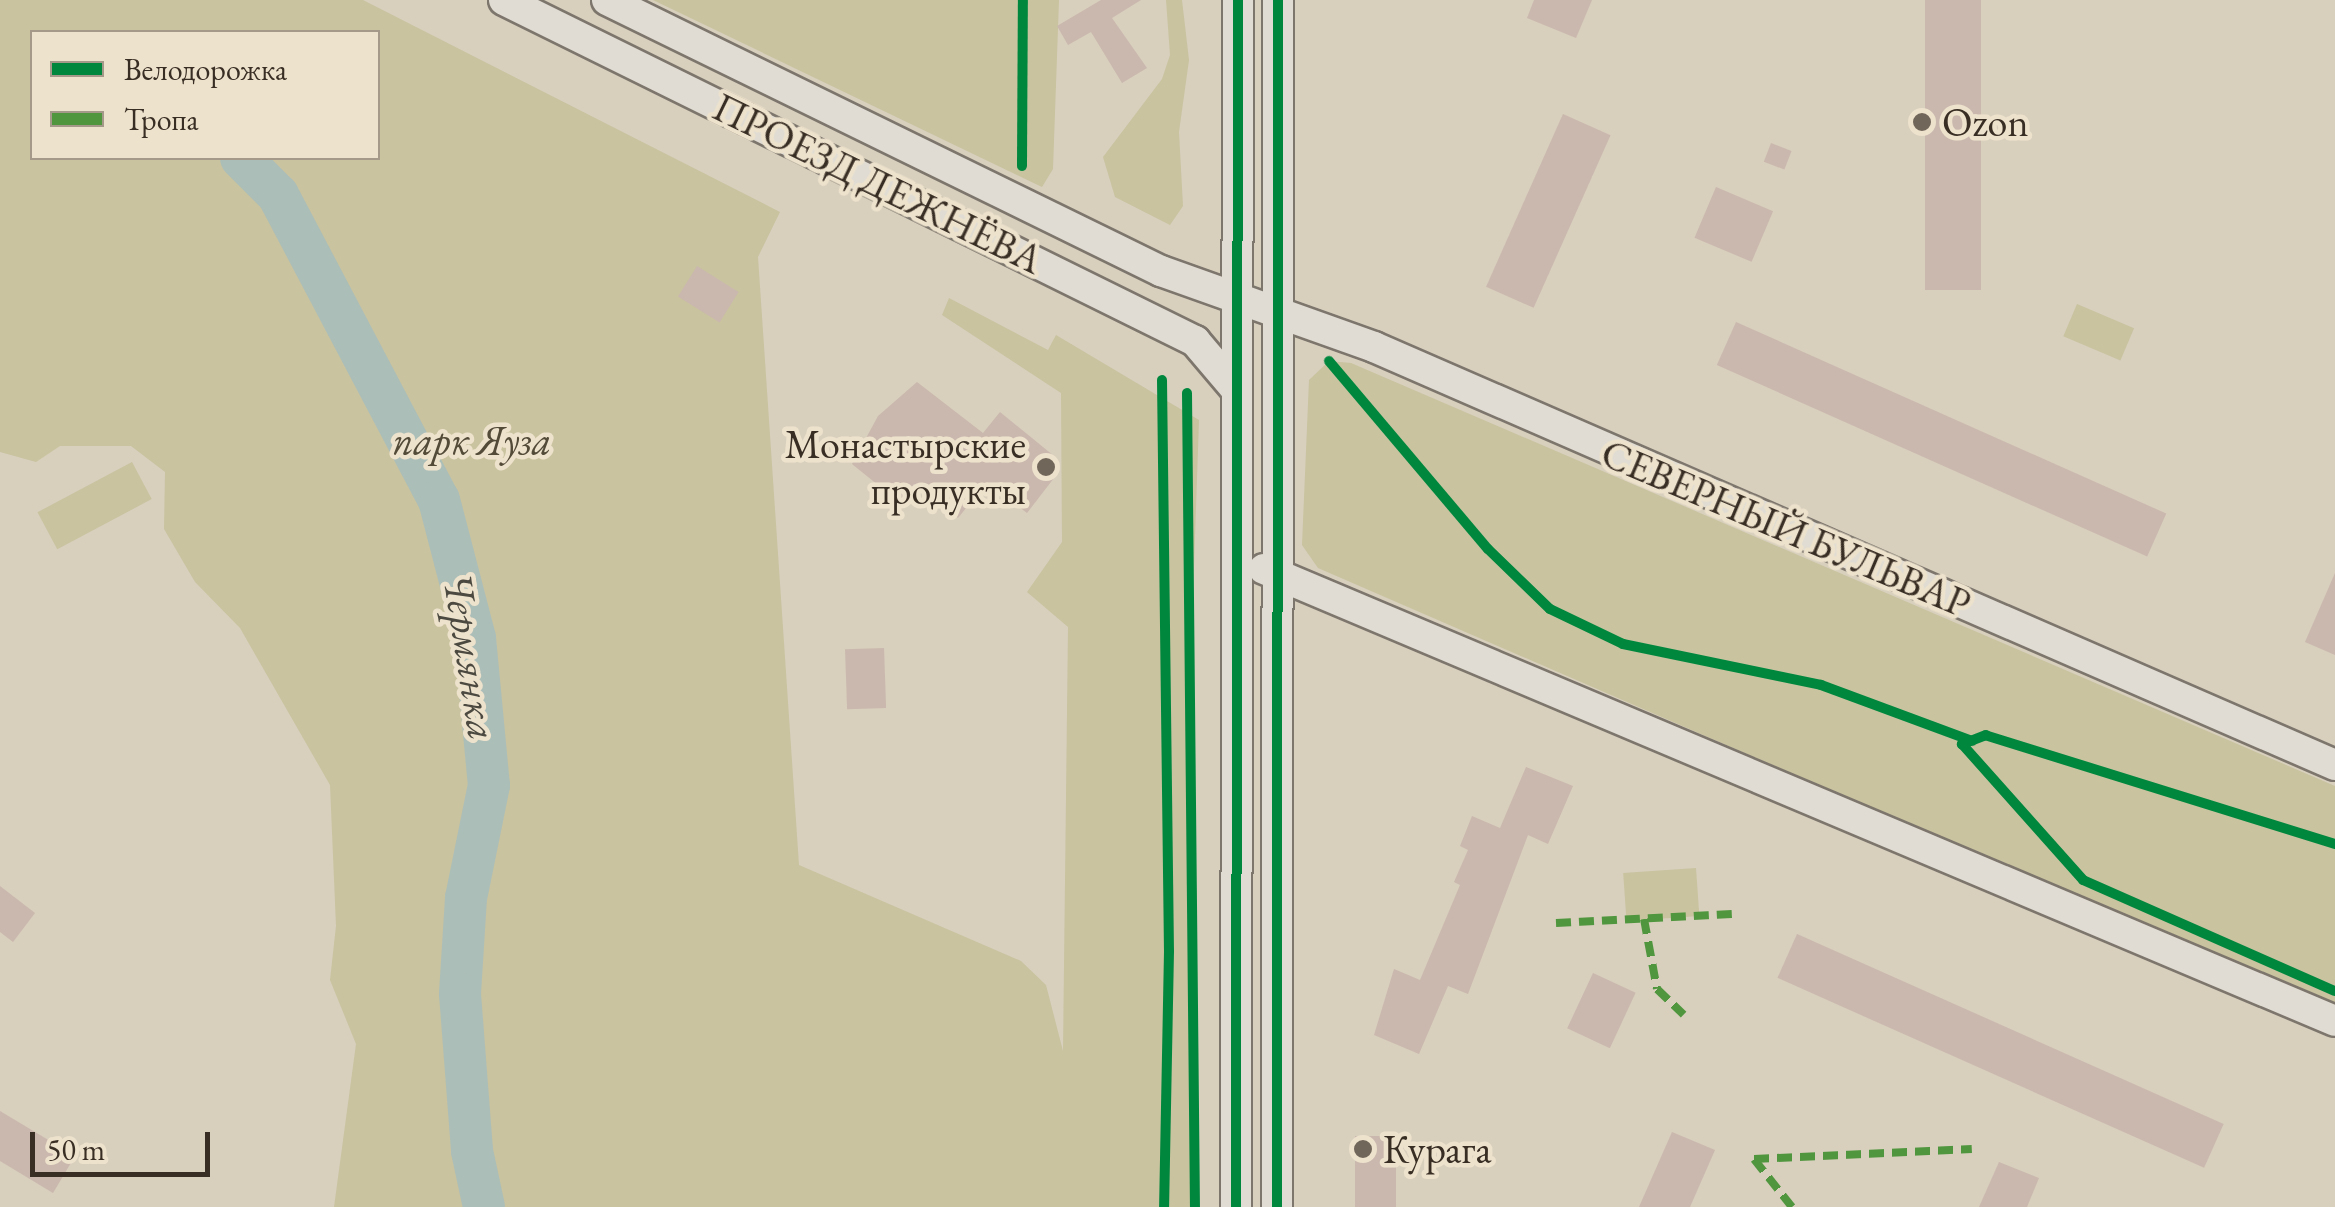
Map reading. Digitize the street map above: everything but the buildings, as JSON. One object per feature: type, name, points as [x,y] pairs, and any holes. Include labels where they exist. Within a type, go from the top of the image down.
[{"type":"main road","name":"ПРОЕЗД ДЕЖНЁВА","points":[[504,0],[1195,341],[1234,387]]},
{"type":"main road","name":"ПРОЕЗД ДЕЖНЁВА","points":[[606,0],[1161,271],[1235,296]]},
{"type":"main road","points":[[1236,1207],[1238,559],[1234,387],[1238,0]]},
{"type":"main road","points":[[1277,1207],[1278,0]]},
{"type":"main road","name":"СЕВЕРНЫЙ БУЛЬВАР","points":[[1235,296],[1278,310],[2335,766]]},
{"type":"main road","points":[[1238,559],[2335,1021]]},
{"type":"green space","name":"парк Яуза","points":[[0,0],[363,0],[780,212],[758,257],[799,865],[1021,961],[1046,985],[1063,1051],[1068,627],[1027,592],[1062,542],[1061,393],[942,315],[949,298],[1048,350],[1056,335],[1199,420],[1192,626],[1196,1207],[334,1207],[356,1044],[330,980],[336,926],[330,785],[240,628],[195,582],[164,529],[165,472],[131,446],[60,446],[36,462],[0,452]]},
{"type":"green space","points":[[653,0],[1059,0],[1053,169],[1042,187]]},
{"type":"green space","points":[[1166,0],[1182,0],[1189,60],[1179,132],[1183,206],[1170,225],[1115,197],[1103,157],[1162,79],[1170,55]]},
{"type":"green space","points":[[2077,304],[2134,328],[2120,360],[2063,336]]},
{"type":"green space","points":[[1329,361],[1351,363],[2335,786],[2335,1009],[1318,568],[1302,545],[1309,380]]},
{"type":"green space","points":[[132,462],[152,499],[57,549],[38,512]]},
{"type":"green space","points":[[1696,868],[1699,916],[1627,921],[1623,873]]},
{"type":"waterway","name":"Чермянка","points":[[243,160],[278,195],[439,500],[475,638],[489,785],[466,898],[460,994],[472,1151],[484,1207]]},
{"type":"marked path","points":[[1556,923],[1732,914]]},
{"type":"marked path","points":[[1644,919],[1657,989],[1684,1015]]},
{"type":"marked path","points":[[1792,1207],[1754,1159],[1972,1149]]},
{"type":"cycle path","points":[[1022,166],[1023,0]]},
{"type":"cycle path","points":[[1236,1207],[1238,0]]},
{"type":"cycle path","points":[[1277,1207],[1278,0]]},
{"type":"cycle path","points":[[1329,361],[1488,549],[1550,609],[1623,644],[1821,685],[1972,741]]},
{"type":"cycle path","points":[[1162,380],[1169,951],[1164,1207]]},
{"type":"cycle path","points":[[1187,393],[1195,1207]]},
{"type":"cycle path","points":[[2335,844],[1986,735],[1962,744],[2083,880],[2335,991]]},
{"type":"place","name":"Ozon","points":[[1922,122]]},
{"type":"place","name":"Монастырские продукты","points":[[1046,467]]},
{"type":"place","name":"Курага","points":[[1363,1149]]}]
